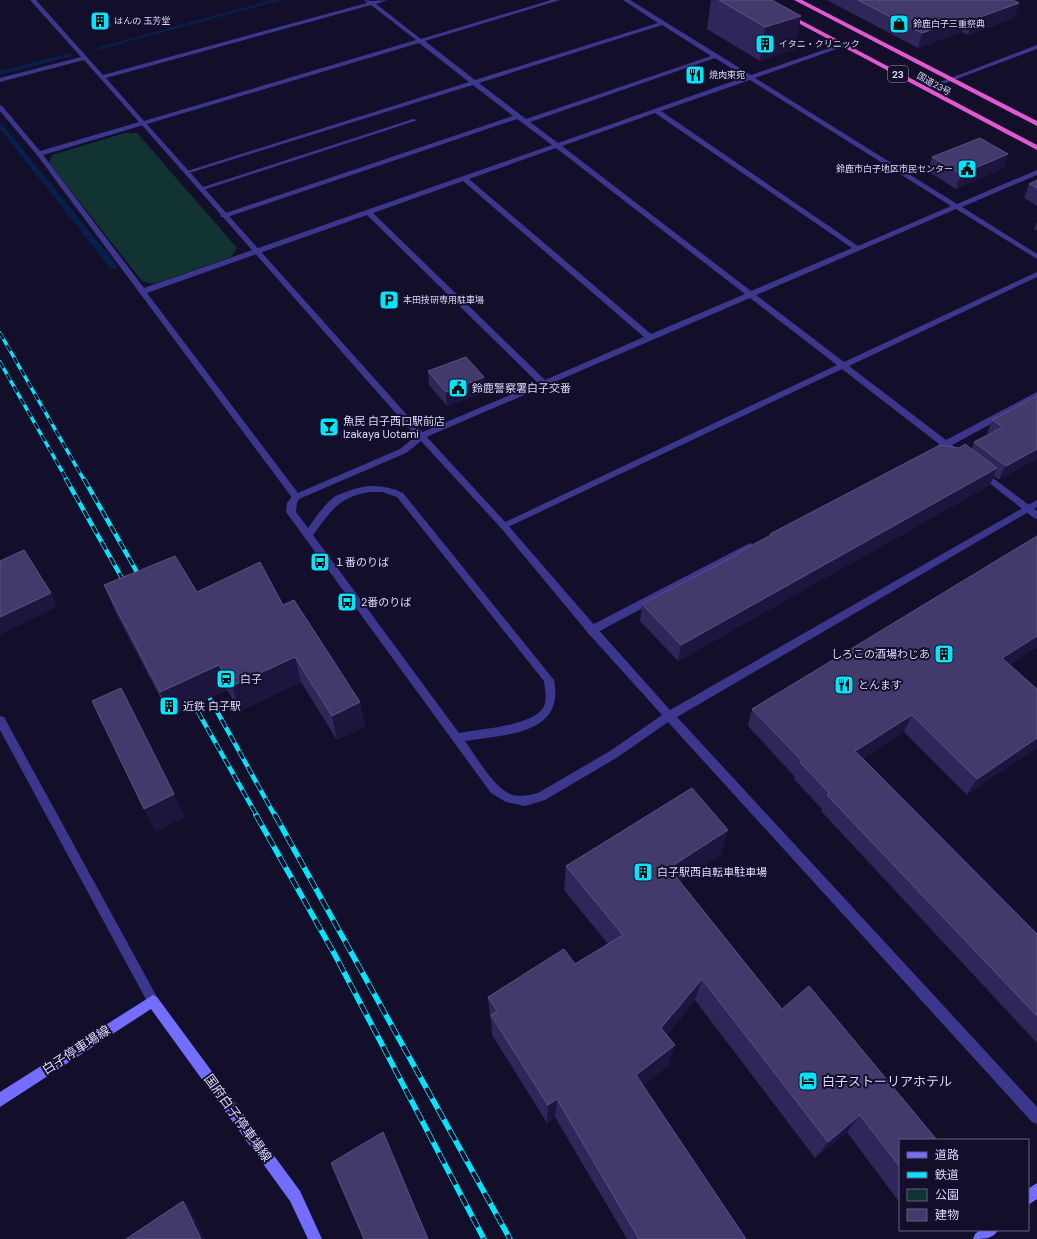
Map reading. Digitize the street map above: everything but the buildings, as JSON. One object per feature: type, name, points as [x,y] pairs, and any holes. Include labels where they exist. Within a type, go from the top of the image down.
[{"type":"highway","name":"国道23号","points":[[797,0],[1037,124]]},
{"type":"highway","name":"国道23号","points":[[780,11],[1037,148]]},
{"type":"main road","name":"白子停車場線","points":[[0,1100],[153,1000]]},
{"type":"main road","name":"国府白子停車場線","points":[[153,1000],[295,1196],[316,1239]]},
{"type":"main road","points":[[1029,1197],[1037,1190]]},
{"type":"main road","points":[[980,1239],[989,1231]]},
{"type":"street","points":[[33,0],[421,436],[504,526],[592,630],[669,716],[1037,1117]]},
{"type":"street","points":[[103,77],[369,2],[384,0]]},
{"type":"street","points":[[39,154],[557,0]]},
{"type":"street","points":[[626,0],[1037,257]]},
{"type":"street","points":[[369,2],[965,459]]},
{"type":"street","points":[[187,172],[664,23]]},
{"type":"street","points":[[141,292],[843,44]]},
{"type":"street","points":[[925,89],[1037,47]]},
{"type":"street","points":[[526,121],[716,56]]},
{"type":"street","points":[[0,80],[84,57]]},
{"type":"street","points":[[0,107],[39,154],[296,497]]},
{"type":"street","points":[[656,111],[858,249]]},
{"type":"street","points":[[224,215],[519,116]]},
{"type":"street","points":[[202,189],[415,120]]},
{"type":"street","points":[[1037,172],[751,296],[421,436],[403,450],[296,497],[292,503],[291,512],[495,790],[510,799],[525,801],[541,797],[614,754],[669,716],[1037,502]]},
{"type":"street","points":[[464,178],[650,338]]},
{"type":"street","points":[[368,212],[543,383]]},
{"type":"street","points":[[504,526],[1037,274]]},
{"type":"street","points":[[932,452],[1037,395]]},
{"type":"street","points":[[977,469],[1037,516]]},
{"type":"street","points":[[308,535],[328,509],[339,498],[364,489],[378,488],[388,490],[400,496],[549,680],[553,697],[550,707],[540,718],[518,727],[456,738]]},
{"type":"street","points":[[592,630],[762,541]]},
{"type":"street","points":[[0,720],[153,1000]]},
{"type":"green space","points":[[125,133],[137,133],[237,248],[231,257],[154,284],[142,281],[49,163],[52,155]]},
{"type":"waterway","points":[[95,49],[279,0]]},
{"type":"waterway","points":[[0,73],[70,55]]},
{"type":"waterway","points":[[0,125],[114,267]]},
{"type":"railway","points":[[0,333],[84,480]]},
{"type":"railway","points":[[0,362],[67,480]]},
{"type":"railway","points":[[66,479],[127,587]]},
{"type":"railway","points":[[84,479],[142,581]]},
{"type":"railway","points":[[204,688],[275,816]]},
{"type":"railway","points":[[189,696],[257,816]]},
{"type":"railway","points":[[256,815],[335,955],[484,1239]]},
{"type":"railway","points":[[275,815],[510,1239]]},
{"type":"place","name":"はんの 玉芳堂","points":[[100,21]]},
{"type":"place","name":"鈴鹿白子三重祭典","points":[[899,24]]},
{"type":"place","name":"イタニ・クリニック","points":[[765,44]]},
{"type":"place","name":"焼肉東宛","points":[[695,75]]},
{"type":"place","name":"鈴鹿市白子地区市民センター","points":[[967,169]]},
{"type":"place","name":"本田技研専用駐車場","points":[[389,300]]},
{"type":"place","name":"鈴鹿警察署白子交番","points":[[458,388]]},
{"type":"place","name":"魚民 白子西口駅前店 Izakaya Uotami","points":[[329,427]]},
{"type":"place","name":"１番のりば","points":[[320,562]]},
{"type":"place","name":"2番のりば","points":[[347,602]]},
{"type":"place","name":"しろこの酒場わじあ","points":[[944,654]]},
{"type":"place","name":"白子","points":[[226,679]]},
{"type":"place","name":"とんます","points":[[844,685]]},
{"type":"place","name":"近鉄 白子駅","points":[[169,706]]},
{"type":"place","name":"白子駅西自転車駐車場","points":[[643,872]]},
{"type":"place","name":"白子ストーリアホテル","points":[[808,1081]]}]
